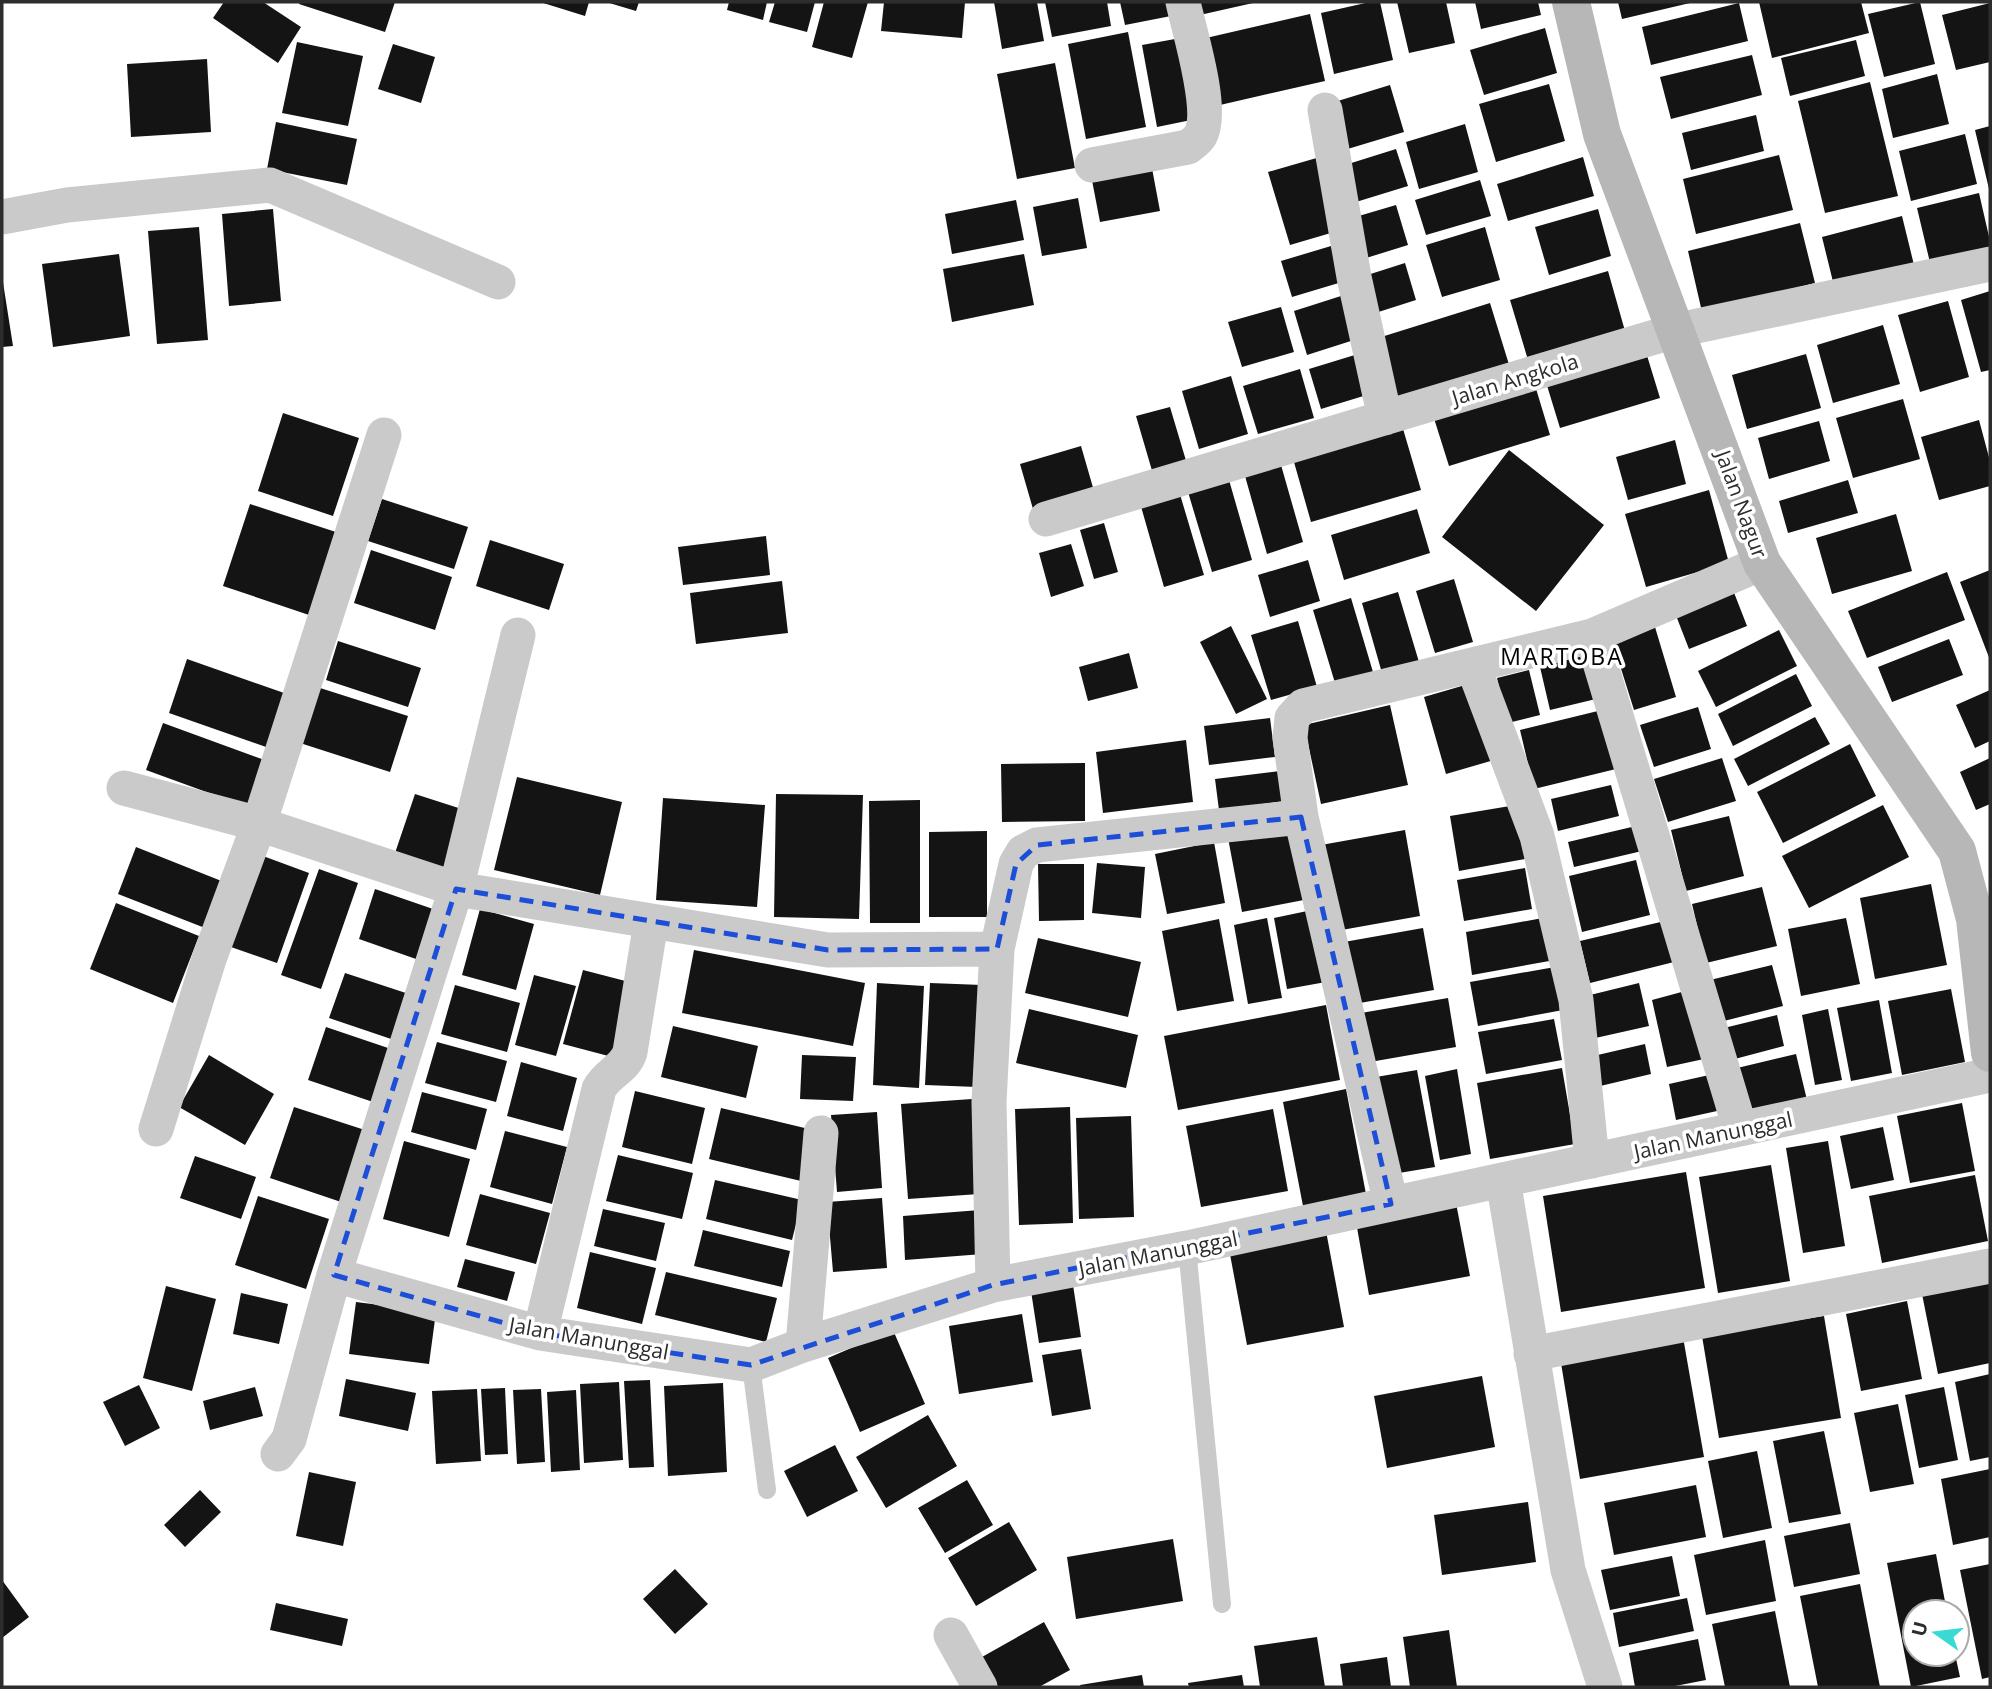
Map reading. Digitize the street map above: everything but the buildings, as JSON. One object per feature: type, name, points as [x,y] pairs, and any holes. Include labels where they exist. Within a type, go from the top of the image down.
[{"type":"street","points":[[1092,165],[1188,147],[1200,137],[1205,120],[1203,99],[1183,2]]},
{"type":"street","name":"Jalan Nagur","points":[[1571,2],[1602,135],[1678,330],[1762,563],[1958,851],[1975,919],[1990,1053]]},
{"type":"street","points":[[1325,110],[1354,277],[1385,418]]},
{"type":"street","points":[[2,217],[67,205],[270,185],[498,282]]},
{"type":"street","name":"Jalan Angkola","points":[[1046,519],[1678,330],[1990,264]]},
{"type":"street","points":[[156,1129],[209,959],[259,824],[384,435]]},
{"type":"street","points":[[1391,1204],[1301,817],[1290,738],[1292,718],[1303,706],[1592,636],[1762,563]]},
{"type":"street","points":[[278,1454],[289,1439],[334,1275],[456,889],[518,635]]},
{"type":"street","points":[[1592,636],[1741,1129]]},
{"type":"street","points":[[1473,666],[1537,836],[1576,1000],[1592,1161]]},
{"type":"street","points":[[124,788],[259,824],[456,889],[828,950],[998,949]]},
{"type":"street","points":[[993,1285],[989,1102],[998,949],[1016,864],[1023,852],[1037,845],[1301,817]]},
{"type":"street","points":[[540,1333],[599,1089],[604,1079],[623,1066],[630,1052],[651,922]]},
{"type":"street","name":"Jalan Manunggal","points":[[334,1275],[540,1333],[751,1365],[803,1345],[993,1285],[1187,1248],[1990,1076]]},
{"type":"street","points":[[803,1345],[821,1133]]},
{"type":"street","points":[[1503,1180],[1568,1570],[1605,1687]]},
{"type":"street","points":[[1531,1354],[1990,1266]]},
{"type":"street","points":[[951,1635],[980,1687]]},
{"type":"lane","points":[[1187,1248],[1222,1604]]},
{"type":"lane","points":[[751,1365],[767,1490]]},
{"type":"highlighted area","points":[[1301,817],[1391,1204],[993,1285],[751,1365],[540,1333],[334,1275],[456,889],[828,950],[997,949],[1016,864],[1037,845]]},
{"type":"district","name":"MARTOBA","points":[[1562,656]]}]
